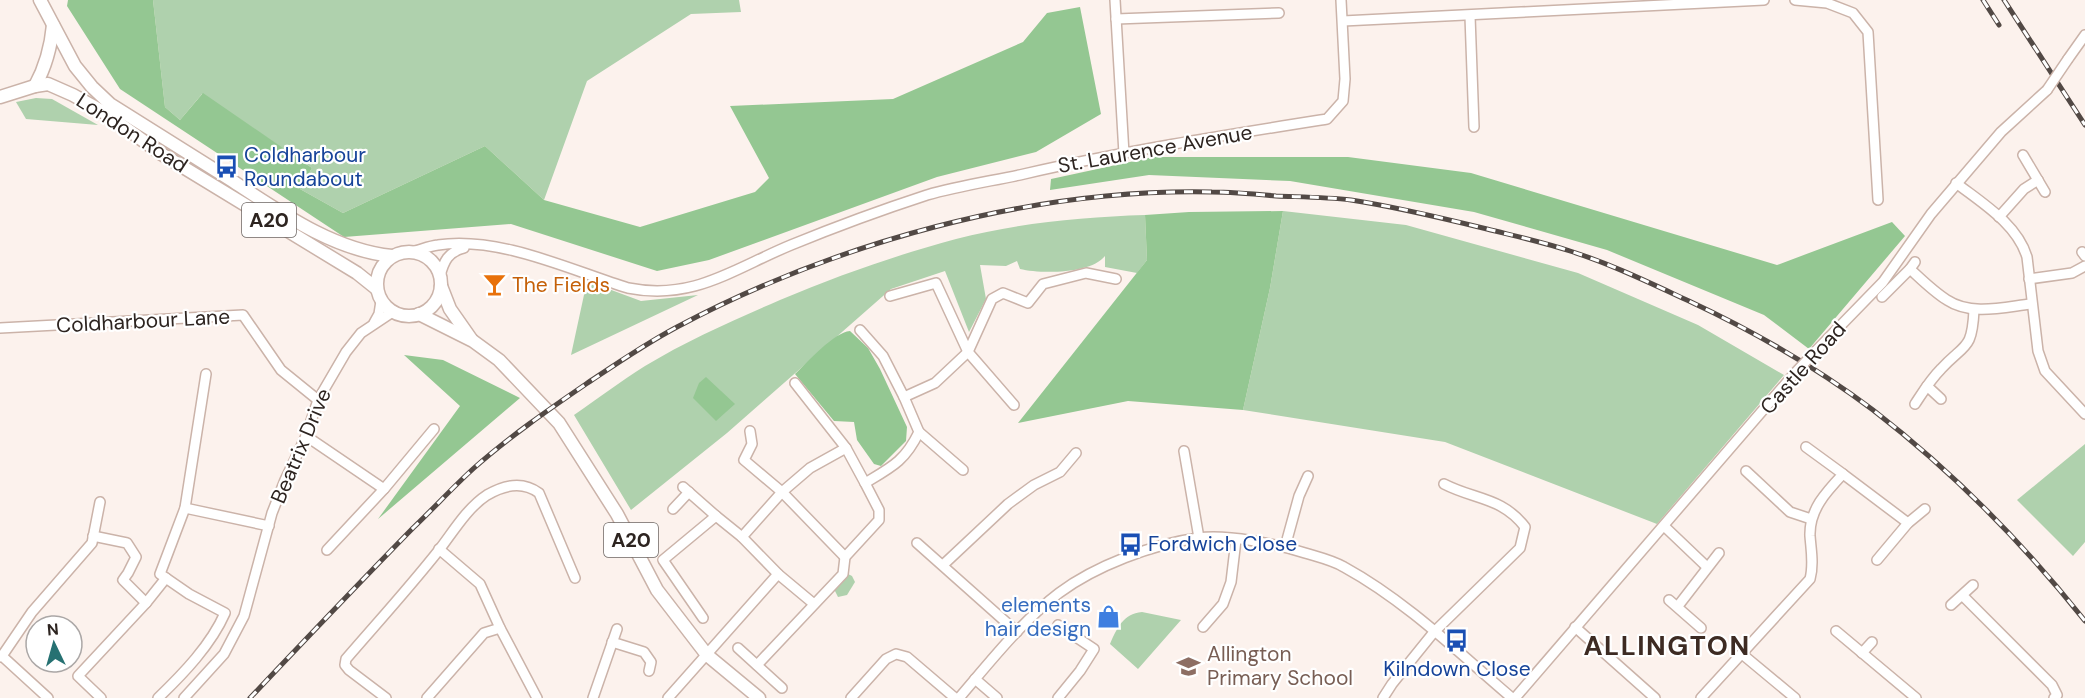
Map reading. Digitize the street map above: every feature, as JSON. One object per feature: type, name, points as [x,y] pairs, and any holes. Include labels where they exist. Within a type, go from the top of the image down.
[{"type":"main road","points":[[0,97],[35,86],[43,72],[49,55],[53,24],[40,0]]},
{"type":"main road","name":"London Road","points":[[53,24],[75,66],[110,104],[279,211],[334,241],[373,254],[392,256]]},
{"type":"main road","name":"London Road","points":[[35,86],[48,84],[105,113],[160,153],[316,250],[340,262],[379,295]]},
{"type":"main road","points":[[411,252],[421,254],[436,267],[440,281],[434,303],[419,314],[409,316],[388,309],[379,295],[379,270],[392,256],[411,252]]},
{"type":"main road","name":"A20","points":[[440,281],[450,309],[473,341]]},
{"type":"main road","name":"A20","points":[[419,314],[473,341],[499,360],[559,423],[617,514],[657,590],[720,668],[759,698]]},
{"type":"street","points":[[1115,0],[1124,154]]},
{"type":"street","name":"St. Laurence Avenue","points":[[411,252],[439,245],[484,246],[520,253],[628,288],[647,292],[668,292],[704,284],[839,226],[928,195],[1093,158],[1327,119],[1343,101],[1346,80],[1341,0]]},
{"type":"street","points":[[1512,0],[1513,12]]},
{"type":"street","points":[[1342,21],[1764,0]]},
{"type":"street","points":[[1795,0],[1827,3],[1852,13],[1868,32],[1878,200]]},
{"type":"street","points":[[1116,19],[1279,13]]},
{"type":"street","points":[[1470,16],[1474,127]]},
{"type":"street","name":"Castle Road","points":[[1513,698],[1794,374],[1882,282],[1956,183],[2001,132],[2047,90],[2085,35]]},
{"type":"street","points":[[2023,155],[2045,192]]},
{"type":"street","points":[[1999,217],[2024,189],[2038,180]]},
{"type":"street","points":[[1956,183],[1999,217],[2024,246],[2038,351],[2045,370],[2085,414]]},
{"type":"street","name":"St. Laurence Avenue","points":[[440,281],[445,259],[451,253],[459,249],[484,246]]},
{"type":"street","points":[[1882,297],[1912,266],[1947,300],[1958,306],[1974,310],[2031,304]]},
{"type":"street","points":[[2029,279],[2072,273],[2085,266]]},
{"type":"street","points":[[904,397],[935,383],[968,352],[992,299],[1003,293],[1028,303],[1042,284],[1086,273],[1116,279]]},
{"type":"street","points":[[890,296],[936,283],[968,352],[1014,405]]},
{"type":"street","name":"Beatrix Drive","points":[[374,323],[379,314],[379,295]]},
{"type":"street","points":[[1915,404],[1942,368],[1962,352],[1973,329],[1974,310]]},
{"type":"street","name":"Beatrix Drive","points":[[184,698],[224,654],[244,616],[272,513],[306,436],[318,400],[346,352],[361,333],[394,311]]},
{"type":"street","name":"Coldharbour Lane","points":[[0,328],[243,315],[281,370],[318,400]]},
{"type":"street","points":[[860,330],[883,356],[919,432],[963,470]]},
{"type":"street","points":[[101,698],[78,675],[146,603],[163,576],[185,508],[206,374]]},
{"type":"street","points":[[756,665],[843,574],[845,557],[879,520],[879,510],[846,448],[795,382]]},
{"type":"street","points":[[1927,386],[1941,399]]},
{"type":"street","points":[[327,550],[384,489],[434,429]]},
{"type":"street","points":[[750,431],[752,444],[744,460],[782,492],[845,557]]},
{"type":"street","points":[[865,483],[899,462],[911,449],[919,432]]},
{"type":"street","points":[[306,436],[384,489]]},
{"type":"street","points":[[1806,447],[1908,523]]},
{"type":"street","points":[[742,537],[782,492],[810,468],[846,448]]},
{"type":"street","points":[[1184,451],[1199,538]]},
{"type":"street","points":[[943,565],[1008,504],[1034,485],[1060,472],[1076,453]]},
{"type":"street","points":[[1746,471],[1790,512],[1811,519]]},
{"type":"street","points":[[1701,698],[1742,654],[1781,604],[1810,579],[1813,569],[1811,519],[1823,495],[1843,474]]},
{"type":"street","points":[[1285,547],[1299,496],[1308,476]]},
{"type":"street","points":[[1383,698],[1434,632],[1520,548],[1525,527],[1516,515],[1502,505],[1458,491],[1444,484]]},
{"type":"street","points":[[386,698],[349,670],[345,665],[346,659],[439,549],[454,527],[486,496],[506,487],[521,485],[530,487],[539,493],[575,578]]},
{"type":"street","points":[[673,509],[686,490],[742,537],[778,574],[814,604]]},
{"type":"street","points":[[48,698],[1,657],[32,612],[92,543],[100,502]]},
{"type":"street","points":[[185,508],[269,526]]},
{"type":"street","points":[[1877,560],[1908,523],[1925,509]]},
{"type":"street","points":[[703,618],[663,560],[716,516]]},
{"type":"street","points":[[1664,526],[1707,567]]},
{"type":"street","points":[[93,536],[127,543],[136,557],[123,580],[146,603]]},
{"type":"street","points":[[851,698],[886,659],[896,654],[907,657],[957,698],[1017,632],[1060,592],[1101,568],[1154,548],[1199,538],[1236,540],[1285,547],[1341,565],[1385,591],[1513,698]]},
{"type":"street","points":[[1203,627],[1223,604],[1231,582],[1236,540]]},
{"type":"street","points":[[917,543],[1017,632]]},
{"type":"street","points":[[439,549],[480,584],[537,698]]},
{"type":"street","points":[[1678,606],[1719,553]]},
{"type":"street","points":[[668,698],[778,574]]},
{"type":"street","points":[[158,698],[175,682],[218,628],[225,613],[189,594],[163,576]]},
{"type":"street","points":[[1951,605],[1973,585]]},
{"type":"street","points":[[1963,596],[2052,685],[2057,697]]},
{"type":"street","points":[[1669,600],[1701,628]]},
{"type":"street","points":[[1058,625],[1094,649],[1058,698]]},
{"type":"street","points":[[1575,627],[1655,698]]},
{"type":"street","points":[[427,698],[484,633],[500,628]]},
{"type":"street","points":[[593,698],[617,629]]},
{"type":"street","points":[[1836,631],[1916,698]]},
{"type":"street","points":[[612,642],[644,652],[651,662],[649,670]]},
{"type":"street","points":[[1862,653],[1872,642]]},
{"type":"street","points":[[738,648],[782,688]]},
{"type":"street","points":[[1742,654],[1795,698]]},
{"type":"street","points":[[975,679],[997,698]]},
{"type":"green space","points":[[68,0],[153,0],[165,107],[180,120],[203,93],[312,168],[300,189],[343,213],[485,146],[544,200],[640,227],[755,192],[769,178],[730,106],[893,99],[1023,42],[1047,13],[1080,7],[1101,114],[1036,152],[937,177],[709,260],[657,271],[511,224],[344,237],[120,89],[67,6]]},
{"type":"green space","points":[[153,0],[739,0],[741,12],[691,14],[587,81],[544,200],[485,146],[343,213],[300,189],[312,168],[202,94],[180,120],[165,107]]},
{"type":"green space","points":[[36,98],[52,99],[98,125],[26,119],[16,102]]},
{"type":"green space","points":[[1153,157],[1348,157],[1471,173],[1777,265],[1892,222],[1905,236],[1809,349],[1764,315],[1607,250],[1474,212],[1290,181],[1149,175],[1050,190],[1051,179]]},
{"type":"green space","points":[[1283,211],[1406,225],[1578,273],[1698,325],[1784,375],[1657,524],[1445,442],[1243,410],[1270,288]]},
{"type":"green space","points":[[1283,211],[1270,288],[1243,410],[1128,401],[1018,423],[1147,260],[1145,215]]},
{"type":"green space","points":[[1145,215],[1147,260],[1137,273],[1105,267],[1105,256],[1089,266],[1052,272],[1020,269],[1017,261],[1006,266],[980,265],[986,299],[969,332],[945,271],[891,289],[727,433],[631,510],[574,415],[645,366],[694,339],[780,300],[867,266],[979,233],[1074,219]]},
{"type":"green space","points":[[587,281],[641,301],[698,295],[571,355]]},
{"type":"green space","points":[[850,331],[868,348],[907,427],[906,441],[881,466],[874,464],[857,440],[854,422],[834,421],[795,374],[829,342]]},
{"type":"green space","points":[[404,355],[443,360],[520,398],[378,519],[460,406]]},
{"type":"green space","points":[[706,377],[735,404],[716,421],[693,398],[699,383]]},
{"type":"green space","points":[[2085,444],[2085,542],[2073,556],[2017,500]]},
{"type":"green space","points":[[846,573],[852,576],[855,582],[847,595],[838,597],[834,589]]},
{"type":"green space","points":[[1142,612],[1181,620],[1138,669],[1110,644],[1118,627],[1125,619]]},
{"type":"railway","points":[[1983,0],[1999,25]]},
{"type":"railway","points":[[2004,0],[2085,125]]},
{"type":"railway","points":[[250,698],[392,549],[474,468],[557,404],[677,327],[738,297],[802,270],[868,246],[936,226],[1005,211],[1075,200],[1144,193],[1228,192],[1351,200],[1402,209],[1550,245],[1600,262],[1645,281],[1760,337],[1829,379],[1873,410],[1931,458],[1985,509],[2012,536],[2085,621]]},
{"type":"place","name":"Coldharbour Roundabout","points":[[226,167]]},
{"type":"place","name":"The Fields","points":[[494,285]]},
{"type":"place","name":"Fordwich Close","points":[[1130,544]]},
{"type":"place","name":"elements hair design","points":[[1109,617]]},
{"type":"place","name":"Kilndown Close","points":[[1457,641]]},
{"type":"place","name":"Allington Primary School","points":[[1189,666]]},
{"type":"district","name":"ALLINGTON","points":[[1667,645]]}]
